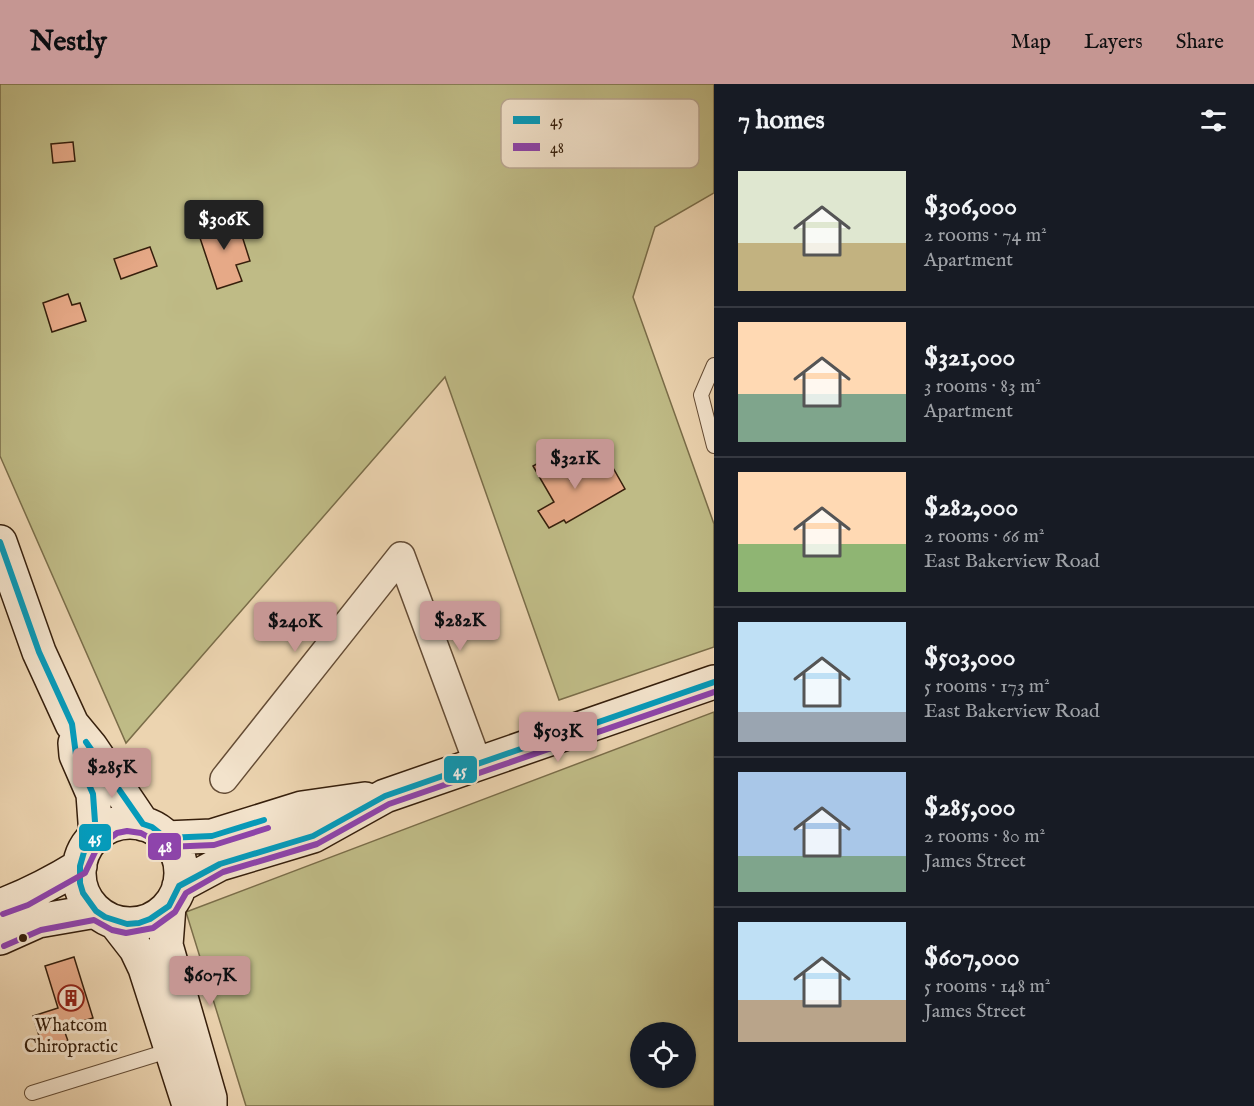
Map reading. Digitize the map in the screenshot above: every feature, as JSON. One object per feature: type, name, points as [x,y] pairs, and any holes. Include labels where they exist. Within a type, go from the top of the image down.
[{"type":"main road","points":[[0,542],[39,652],[72,724],[154,831],[173,846],[180,864],[166,945],[190,1106]]},
{"type":"main road","points":[[0,938],[38,921],[106,916],[139,923],[150,920],[174,896],[220,864],[313,836],[385,796],[714,682]]},
{"type":"main road","points":[[72,724],[76,755],[93,794],[96,836]]},
{"type":"main road","points":[[210,1106],[210,1098],[136,949],[83,893],[80,883],[80,866],[84,852],[96,836],[119,824],[154,831],[212,836],[302,808],[385,796]]},
{"type":"main road","points":[[0,906],[24,897],[80,866]]},
{"type":"street","points":[[224,779],[401,556],[478,764]]},
{"type":"lane","points":[[713,369],[701,395],[714,445]]},
{"type":"lane","points":[[32,1093],[180,1037]]},
{"type":"shaded area","points":[[0,84],[714,84],[714,193],[655,227],[633,297],[714,524],[714,647],[559,700],[445,377],[126,743],[0,456]]},
{"type":"shaded area","points":[[714,712],[714,1106],[246,1106],[186,912]]},
{"type":"building","points":[[73,142],[75,161],[53,163],[51,144]]},
{"type":"building","points":[[236,217],[250,261],[236,265],[242,281],[217,289],[197,229]]},
{"type":"building","points":[[150,247],[157,266],[121,279],[114,259]]},
{"type":"building","points":[[68,294],[72,305],[80,303],[86,321],[52,332],[43,303]]},
{"type":"building","points":[[554,454],[570,480],[608,459],[625,489],[566,523],[564,520],[549,528],[538,511],[554,502],[533,466]]},
{"type":"building","name":"Whatcom Chiropractic","points":[[74,957],[93,1018],[63,1027],[68,1041],[43,1049],[33,1016],[58,1008],[45,966]]},
{"type":"transit line","name":"45","points":[[0,542],[39,652],[72,724],[76,755],[93,794],[96,836],[84,852],[80,866],[80,883],[83,893],[96,911],[105,917],[127,924],[150,919],[169,906],[179,886],[220,864],[313,836],[385,796],[714,682]]},
{"type":"transit line","name":"48","points":[[4,946],[41,930],[94,920],[112,930],[126,933],[153,928],[175,912],[186,893],[223,872],[317,844],[389,804],[714,692]]},
{"type":"transit line","name":"45","points":[[86,742],[143,824],[152,827],[166,838],[212,836],[264,820]]},
{"type":"transit line","name":"48","points":[[3,914],[28,905],[85,873],[97,848],[117,833],[127,831],[141,833],[166,847],[214,845],[268,828]]},
{"type":"place","name":"Whatcom Chiropractic","points":[[71,998]]}]
